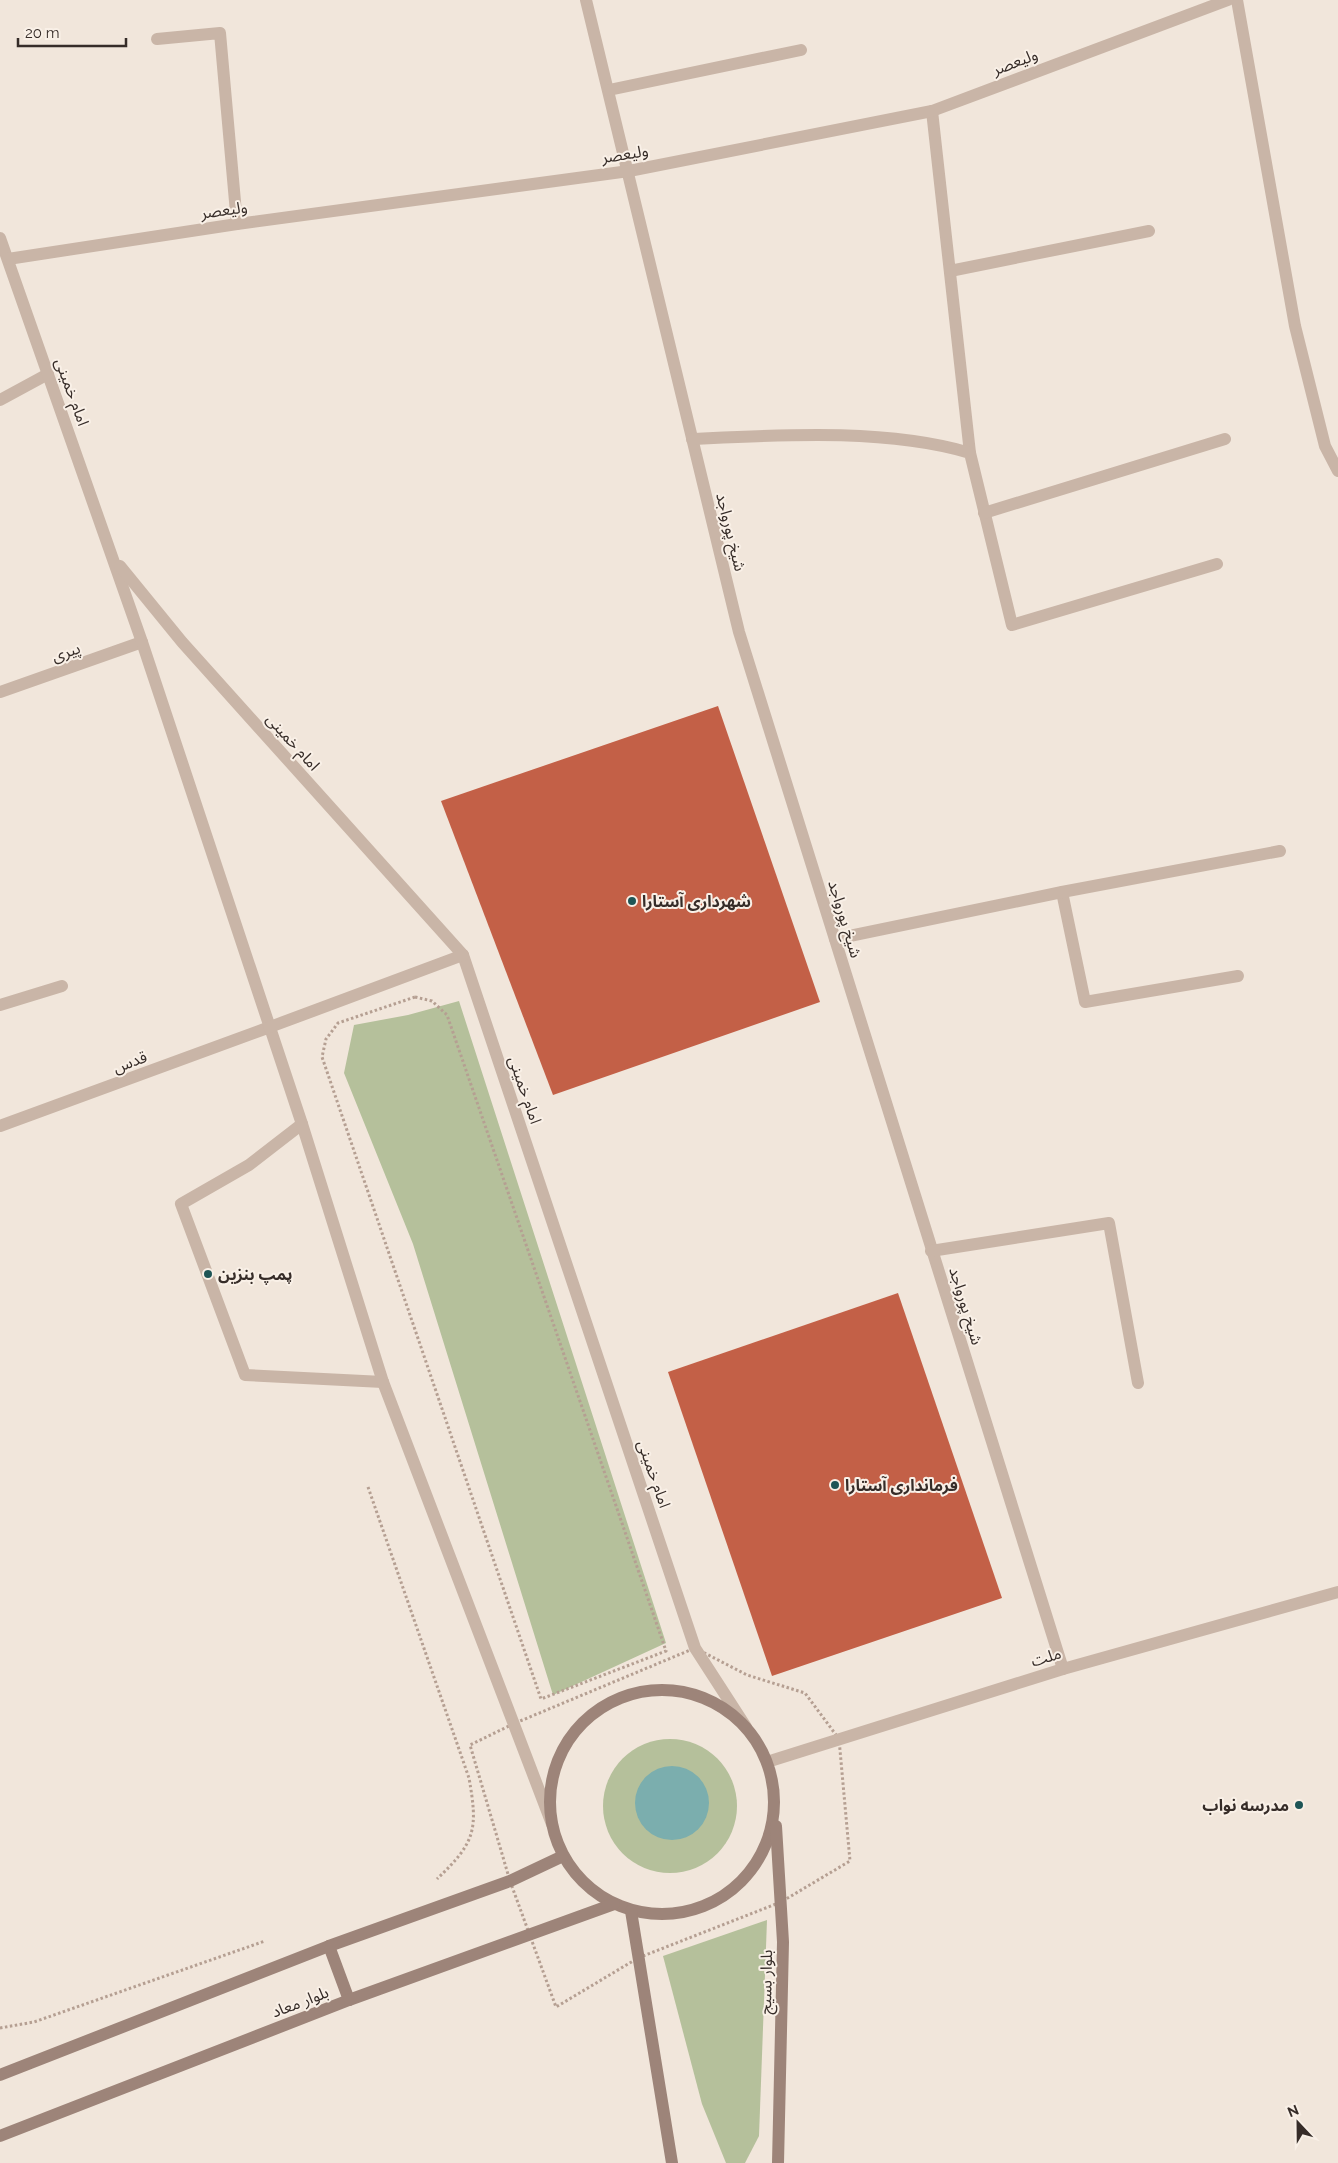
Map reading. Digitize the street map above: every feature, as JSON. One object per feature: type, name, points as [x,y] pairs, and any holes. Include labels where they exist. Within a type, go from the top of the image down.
[{"type":"main road","points":[[647,1691],[683,1692],[718,1704],[746,1727],[758,1744],[767,1762],[773,1782],[775,1803],[769,1837],[754,1868],[730,1892],[699,1908],[665,1914],[631,1910],[614,1904],[585,1884],[563,1856],[556,1840],[552,1824],[550,1787],[561,1753],[582,1723],[612,1702],[647,1691]]},
{"type":"main road","name":"بلوار بسیج","points":[[775,1803],[783,1942],[778,2163]]},
{"type":"main road","points":[[0,2075],[329,1946],[510,1881],[563,1856]]},
{"type":"main road","name":"بلوار معاد","points":[[0,2136],[350,2000],[614,1904]]},
{"type":"main road","points":[[631,1910],[672,2163]]},
{"type":"main road","points":[[329,1946],[350,2000]]},
{"type":"street","name":"شیخ پورواجد","points":[[586,0],[629,171],[739,632],[1063,1669]]},
{"type":"street","name":"ولیعصر","points":[[4,260],[237,224],[629,171],[932,111],[1228,0]]},
{"type":"street","points":[[1237,0],[1296,326],[1325,446],[1338,470]]},
{"type":"street","points":[[157,39],[220,33],[237,224]]},
{"type":"street","points":[[609,90],[801,50]]},
{"type":"street","points":[[932,111],[970,453],[1012,625],[1217,564]]},
{"type":"street","points":[[950,271],[1149,231]]},
{"type":"street","name":"امام خمینی","points":[[0,238],[4,260],[48,374],[114,558],[302,1124],[383,1382],[552,1824]]},
{"type":"street","points":[[0,400],[48,374]]},
{"type":"street","points":[[692,439],[756,436],[856,436],[945,445],[970,453]]},
{"type":"street","points":[[984,513],[1225,439]]},
{"type":"street","name":"امام خمینی","points":[[114,558],[182,642],[463,955],[695,1648],[746,1727]]},
{"type":"street","name":"پیری","points":[[0,692],[142,642]]},
{"type":"street","points":[[835,939],[1062,892],[1280,851]]},
{"type":"street","points":[[1062,892],[1085,1002],[1238,976]]},
{"type":"street","name":"قدس","points":[[0,1126],[270,1028],[463,955]]},
{"type":"street","points":[[0,1005],[62,986]]},
{"type":"street","points":[[302,1124],[249,1165],[181,1204],[245,1375],[383,1382]]},
{"type":"street","points":[[931,1251],[1109,1223],[1138,1383]]},
{"type":"street","name":"ملت","points":[[767,1762],[1063,1669],[1338,1592]]},
{"type":"path","points":[[415,996],[432,1001],[447,1015],[666,1651],[541,1699],[322,1057],[326,1039],[338,1023],[415,996]]},
{"type":"path","points":[[368,1487],[469,1778],[475,1809],[470,1841],[453,1864],[433,1884]]},
{"type":"path","points":[[695,1648],[746,1675],[805,1692],[839,1739],[850,1862],[781,1902],[638,1958],[556,2007],[531,1934],[510,1881],[470,1746],[513,1724],[695,1648]]},
{"type":"path","points":[[0,2028],[34,2022],[266,1941]]},
{"type":"green space","points":[[459,1001],[666,1643],[553,1695],[413,1244],[344,1073],[354,1025],[408,1015]]},
{"type":"green space","points":[[670,1739],[696,1744],[717,1759],[732,1780],[737,1806],[732,1832],[717,1853],[696,1868],[670,1873],[644,1868],[623,1853],[608,1832],[603,1806],[608,1780],[623,1759],[644,1744]]},
{"type":"green space","points":[[767,1920],[759,2136],[745,2163],[726,2163],[702,2104],[663,1956]]},
{"type":"water","points":[[665,1766],[679,1766],[693,1772],[703,1782],[709,1796],[707,1817],[693,1834],[679,1840],[665,1840],[651,1834],[641,1824],[635,1810],[635,1796],[641,1782],[651,1772]]},
{"type":"building","name":"شهرداری آستارا","points":[[718,706],[820,1002],[553,1095],[441,801]]},
{"type":"building","name":"فرمانداری آستارا","points":[[898,1293],[1002,1598],[772,1676],[668,1372]]},
{"type":"place","name":"شهرداری آستارا","points":[[632,901]]},
{"type":"place","name":"پمپ بنزین","points":[[208,1274]]},
{"type":"place","name":"فرمانداری آستارا","points":[[835,1485]]},
{"type":"place","name":"مدرسه نواب","points":[[1299,1805]]}]
